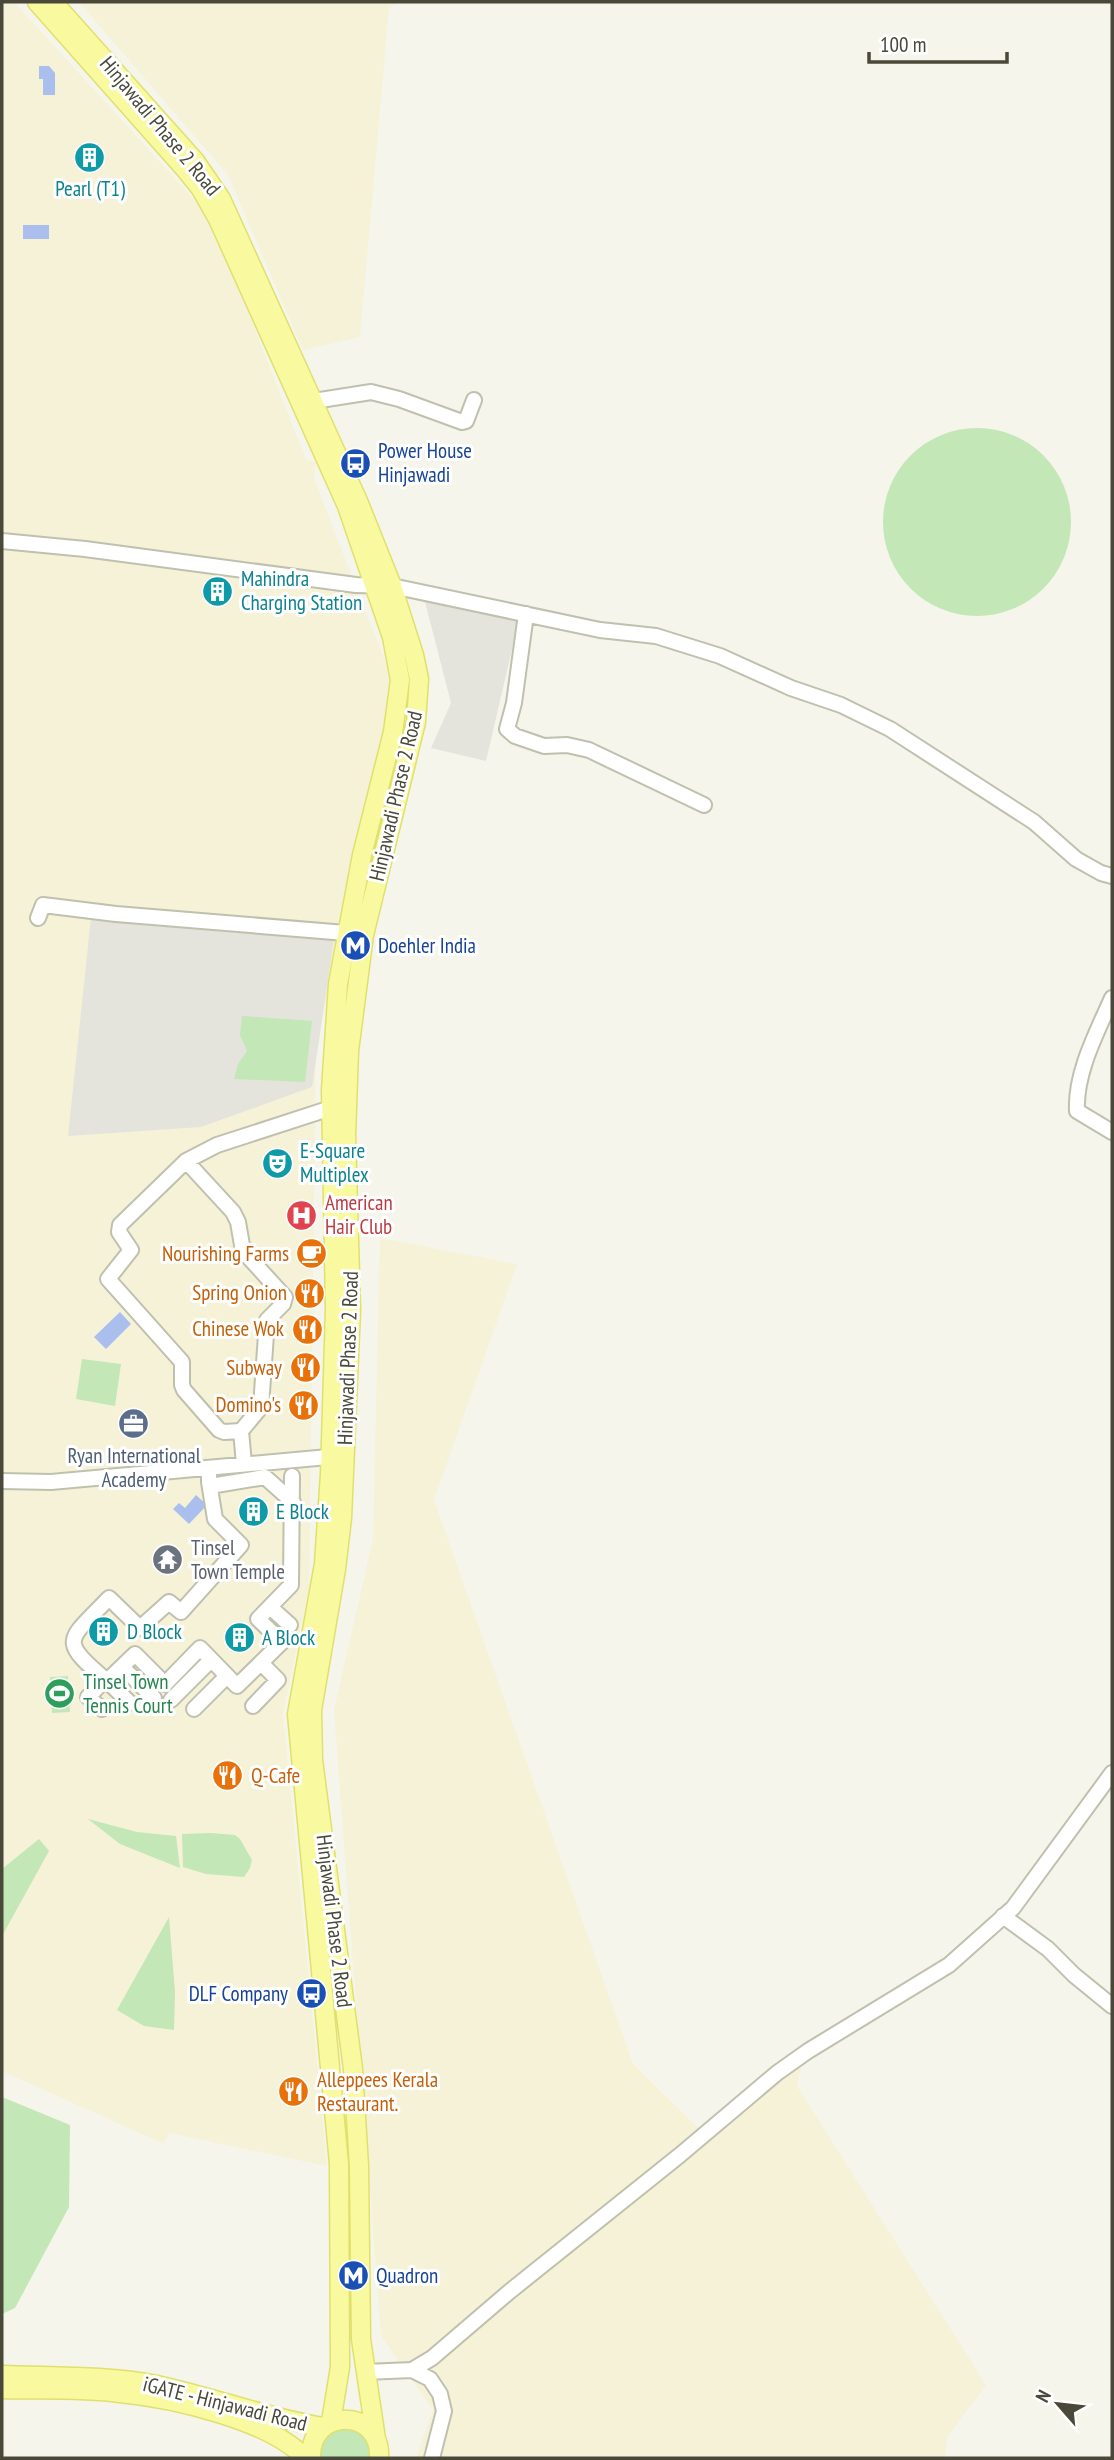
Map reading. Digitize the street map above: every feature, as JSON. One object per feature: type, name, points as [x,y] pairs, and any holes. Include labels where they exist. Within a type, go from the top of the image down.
[{"type":"main road","name":"Hinjawadi Phase 2 Road","points":[[37,2],[220,210],[314,401],[384,585],[414,655],[419,679],[414,733],[355,934],[334,1027],[331,1108],[339,1547],[315,1687],[312,1735],[354,2082],[359,2166],[361,2339],[379,2458]]},
{"type":"main road","name":"Hinjawadi Phase 2 Road","points":[[53,2],[195,161],[211,183],[220,210],[346,506],[384,585]]},
{"type":"main road","name":"Hinjawadi Phase 2 Road","points":[[311,2458],[313,2442],[327,2425],[340,2367],[340,2164],[297,1730],[298,1701],[324,1564],[338,1456],[351,1283],[346,1091],[355,934]]},
{"type":"main road","name":"iGATE - Hinjawadi Road","points":[[2,2375],[121,2379],[198,2394],[284,2420],[327,2425],[348,2419],[357,2421],[372,2431],[376,2439]]},
{"type":"main road","name":"iGATE - Hinjawadi Road","points":[[2,2389],[120,2393],[152,2398],[253,2424],[293,2454]]},
{"type":"street","points":[[314,401],[371,391],[462,422],[466,421],[474,400]]},
{"type":"street","points":[[2,541],[85,549],[356,585],[384,585],[600,630],[656,636],[720,656],[791,688],[841,705],[890,729],[1034,822],[1076,859],[1112,876]]},
{"type":"street","points":[[526,614],[508,729],[515,736],[544,746],[567,745],[589,750],[704,805]]},
{"type":"street","points":[[38,918],[43,905],[116,914],[355,934]]},
{"type":"street","points":[[1112,998],[1091,1044],[1076,1098],[1077,1111],[1112,1132]]},
{"type":"street","points":[[236,1432],[219,1430],[184,1390],[183,1365],[180,1359],[108,1279],[131,1250],[119,1232],[120,1225],[186,1161],[217,1144],[331,1108]]},
{"type":"street","points":[[186,1161],[233,1212],[238,1222],[243,1251],[285,1297],[283,1304],[267,1320],[261,1407],[236,1432]]},
{"type":"street","points":[[236,1432],[240,1465]]},
{"type":"street","points":[[2,1481],[51,1482],[338,1456]]},
{"type":"street","points":[[130,1703],[79,1657],[73,1648],[75,1634],[109,1598],[140,1628],[169,1602],[181,1612],[241,1545],[215,1519],[209,1468]]},
{"type":"street","points":[[102,1709],[88,1697],[135,1654],[164,1684],[200,1648],[237,1686],[282,1642],[258,1619],[291,1585],[294,1475],[210,1486]]},
{"type":"street","points":[[265,1477],[293,1502]]},
{"type":"street","points":[[270,1607],[290,1625]]},
{"type":"street","points":[[172,1700],[211,1660]]},
{"type":"street","points":[[253,1706],[278,1680],[261,1663]]},
{"type":"street","points":[[122,1667],[154,1698]]},
{"type":"street","points":[[194,1709],[227,1676]]},
{"type":"street","points":[[365,2372],[412,2370],[432,2358],[777,2073],[808,2051],[949,1965],[1003,1916],[1033,1881],[1112,1773]]},
{"type":"street","points":[[1003,1916],[1042,1944],[1112,2006]]},
{"type":"street","points":[[412,2370],[430,2379],[440,2394],[444,2411],[432,2458]]},
{"type":"shaded area","points":[[2,2],[14,2],[212,219],[306,460],[316,462],[314,479],[398,695],[316,1045],[309,1588],[283,1714],[327,2166],[169,2133],[164,2144],[2,2071]]},
{"type":"shaded area","points":[[79,2],[397,2],[389,8],[360,337],[303,350],[228,175]]},
{"type":"shaded area","points":[[423,594],[520,615],[486,761],[431,748],[451,703]]},
{"type":"shaded area","points":[[91,917],[334,940],[312,1087],[201,1127],[68,1136]]},
{"type":"shaded area","points":[[380,1238],[517,1264],[434,1500],[633,2064],[707,2137],[802,2063],[797,2086],[986,2385],[947,2438],[945,2458],[416,2458],[433,2410],[381,2336],[334,1710],[373,1539]]},
{"type":"green space","points":[[977,428],[995,429],[1013,435],[1044,455],[1064,486],[1070,504],[1070,540],[1064,558],[1044,589],[1013,609],[995,615],[977,616],[959,615],[941,609],[910,589],[890,558],[884,540],[883,522],[884,504],[890,486],[910,455],[941,435],[959,429]]},
{"type":"green space","points":[[242,1016],[312,1021],[305,1082],[234,1079],[238,1064],[247,1051],[240,1035]]},
{"type":"green space","points":[[82,1359],[121,1364],[115,1406],[76,1399]]},
{"type":"green space","name":"Tinsel Town Tennis Court","points":[[68,1676],[70,1712],[52,1713],[50,1677]]},
{"type":"green space","points":[[88,1819],[137,1832],[176,1836],[180,1868],[120,1844]]},
{"type":"green space","points":[[182,1834],[235,1835],[240,1839],[252,1860],[244,1877],[206,1874],[183,1867]]},
{"type":"green space","points":[[39,1839],[49,1851],[2,1936],[2,1869]]},
{"type":"green space","points":[[169,1917],[175,1992],[174,2030],[144,2026],[117,2010]]},
{"type":"green space","points":[[2,2097],[70,2125],[69,2207],[15,2308],[2,2314]]},
{"type":"green space","points":[[355,2428],[370,2442],[372,2458],[318,2458],[319,2444],[334,2429]]},
{"type":"water","points":[[39,66],[49,66],[55,73],[55,95],[43,95],[43,79],[39,79]]},
{"type":"water","points":[[23,225],[49,225],[49,239],[23,239]]},
{"type":"water","points":[[120,1312],[131,1324],[106,1349],[94,1337]]},
{"type":"water","points":[[196,1495],[207,1505],[189,1524],[173,1509],[179,1503],[185,1508]]},
{"type":"place","name":"Pearl (T1)","points":[[90,157]]},
{"type":"place","name":"Power House Hinjawadi","points":[[355,463]]},
{"type":"place","name":"Mahindra Charging Station","points":[[218,591]]},
{"type":"place","name":"Doehler India","points":[[355,946]]},
{"type":"place","name":"E-Square Multiplex","points":[[277,1163]]},
{"type":"place","name":"American Hair Club","points":[[302,1215]]},
{"type":"place","name":"Nourishing Farms","points":[[312,1254]]},
{"type":"place","name":"Spring Onion","points":[[310,1293]]},
{"type":"place","name":"Chinese Wok","points":[[307,1329]]},
{"type":"place","name":"Subway","points":[[305,1368]]},
{"type":"place","name":"Domino's","points":[[304,1405]]},
{"type":"place","name":"Ryan International Academy","points":[[134,1424]]},
{"type":"place","name":"E Block","points":[[253,1512]]},
{"type":"place","name":"Tinsel Town Temple","points":[[168,1560]]},
{"type":"place","name":"D Block","points":[[104,1632]]},
{"type":"place","name":"A Block","points":[[239,1638]]},
{"type":"place","name":"Tinsel Town Tennis Court","points":[[60,1694]]},
{"type":"place","name":"Q-Cafe","points":[[228,1776]]},
{"type":"place","name":"DLF Company","points":[[311,1994]]},
{"type":"place","name":"Alleppees Kerala Restaurant.","points":[[294,2092]]},
{"type":"place","name":"Quadron","points":[[353,2276]]}]
